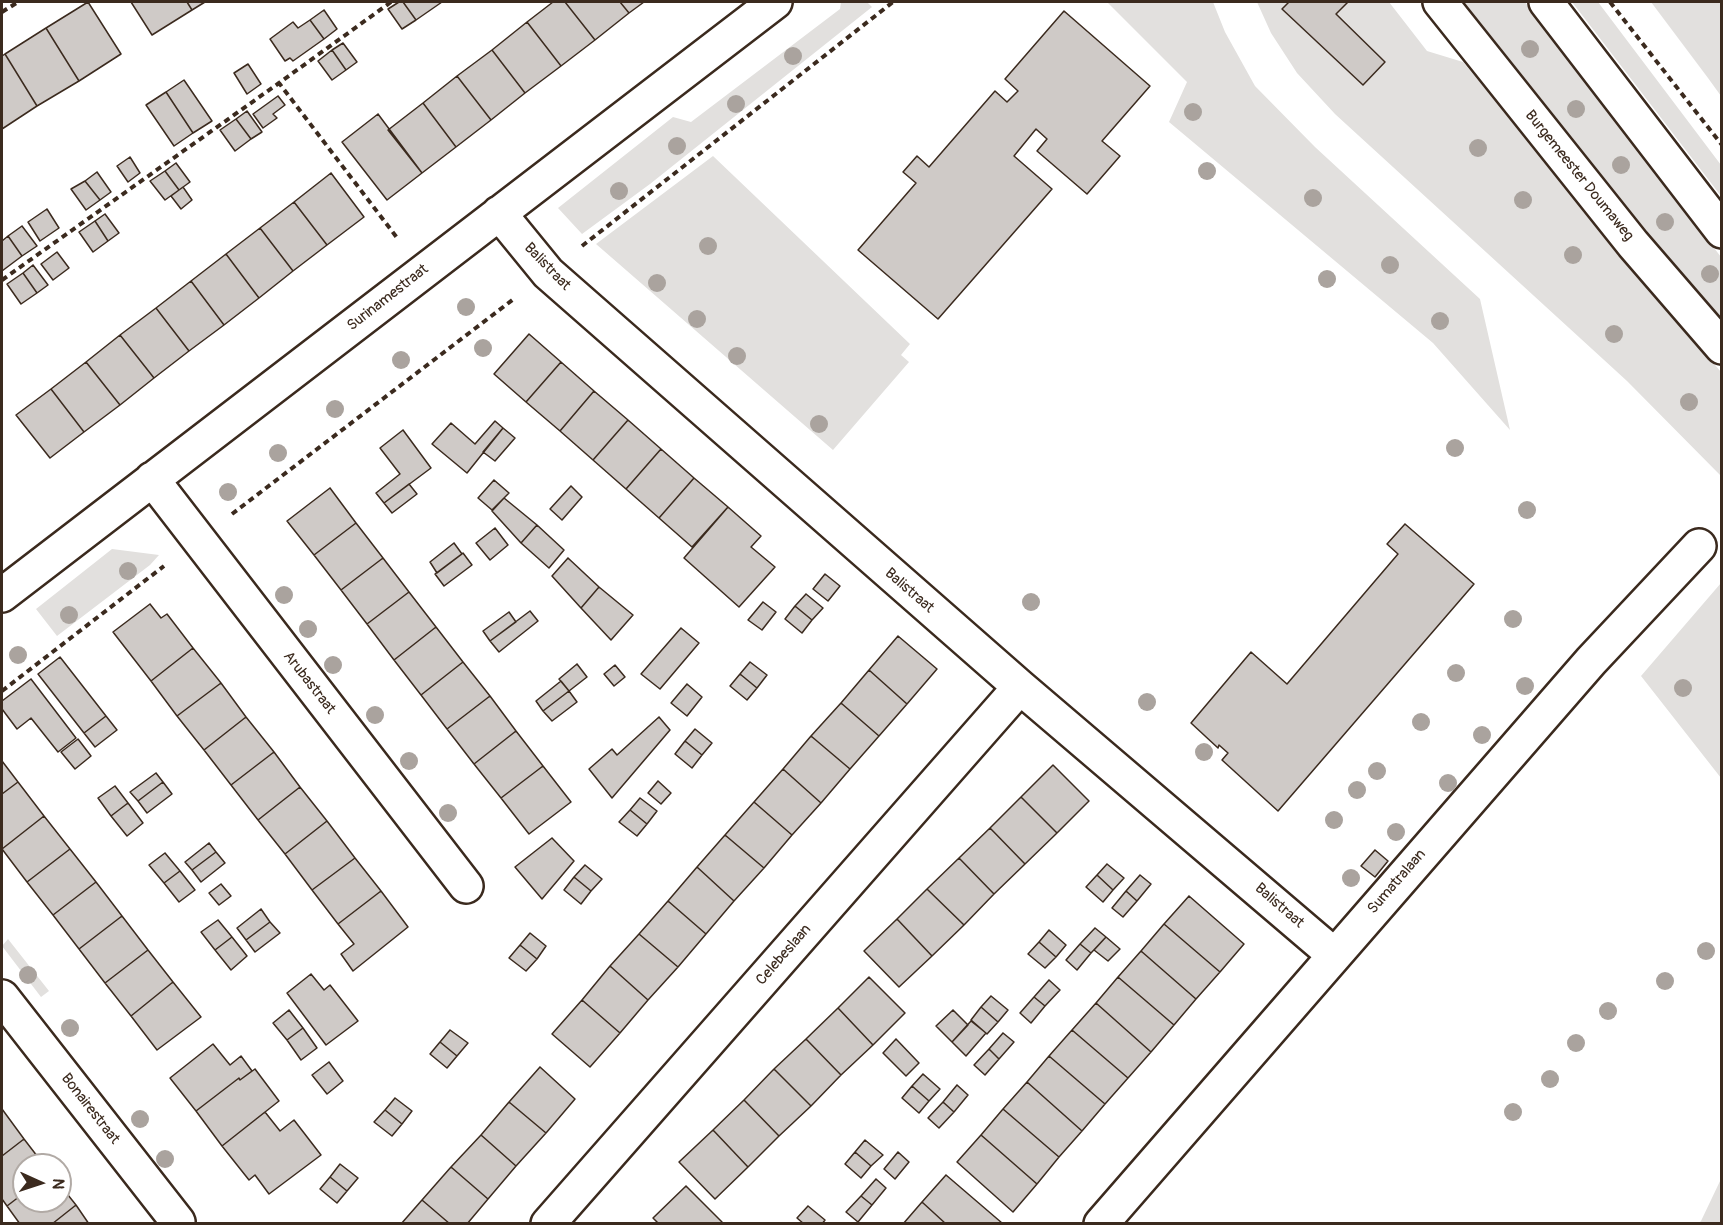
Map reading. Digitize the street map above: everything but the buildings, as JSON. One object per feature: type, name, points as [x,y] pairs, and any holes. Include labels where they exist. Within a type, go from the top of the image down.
[{"type":"street","name":"Surinamestraat","points":[[2,595],[775,2]]},
{"type":"street","name":"Burgemeester Doumaweg","points":[[1440,2],[1633,244],[1722,347]]},
{"type":"street","points":[[1546,2],[1722,231]]},
{"type":"street","name":"Balistraat","points":[[499,213],[548,273],[1020,687],[1333,954]]},
{"type":"street","name":"Arubastraat","points":[[152,479],[466,886]]},
{"type":"street","name":"Sumatralaan","points":[[1101,1224],[1333,954],[1591,661],[1699,546]]},
{"type":"street","name":"Celebeslaan","points":[[548,1224],[1020,687]]},
{"type":"street","name":"Bonairestraat","points":[[2,997],[178,1222]]},
{"type":"path","points":[[2,12],[18,2]]},
{"type":"path","points":[[2,280],[391,2]]},
{"type":"path","points":[[2,691],[548,273],[893,2]]},
{"type":"path","points":[[1610,2],[1722,145]]},
{"type":"path","points":[[279,83],[423,272]]},
{"type":"shaded area","points":[[841,2],[867,2],[872,7],[650,184],[582,234],[558,208],[673,117],[691,122],[840,9]]},
{"type":"shaded area","points":[[1107,2],[1213,2],[1225,32],[1255,86],[1315,147],[1480,299],[1510,430],[1433,343],[1169,122],[1187,82]]},
{"type":"shaded area","points":[[1257,2],[1389,2],[1427,51],[1463,62],[1721,372],[1721,476],[1627,381],[1335,114],[1297,73],[1271,33]]},
{"type":"shaded area","points":[[1464,2],[1525,2],[1721,257],[1721,319],[1660,248]]},
{"type":"shaded area","points":[[1572,2],[1598,2],[1721,165],[1721,196]]},
{"type":"shaded area","points":[[1651,2],[1721,2],[1721,96],[1708,78]]},
{"type":"shaded area","points":[[713,156],[910,344],[901,355],[909,362],[833,450],[596,244]]},
{"type":"shaded area","points":[[112,549],[159,555],[150,565],[57,636],[36,609]]},
{"type":"shaded area","points":[[1721,583],[1721,778],[1641,676]]},
{"type":"shaded area","points":[[8,939],[49,991],[41,997],[2,946]]},
{"type":"shaded area","points":[[1721,1179],[1721,1223],[1699,1223],[1701,1221]]}]
